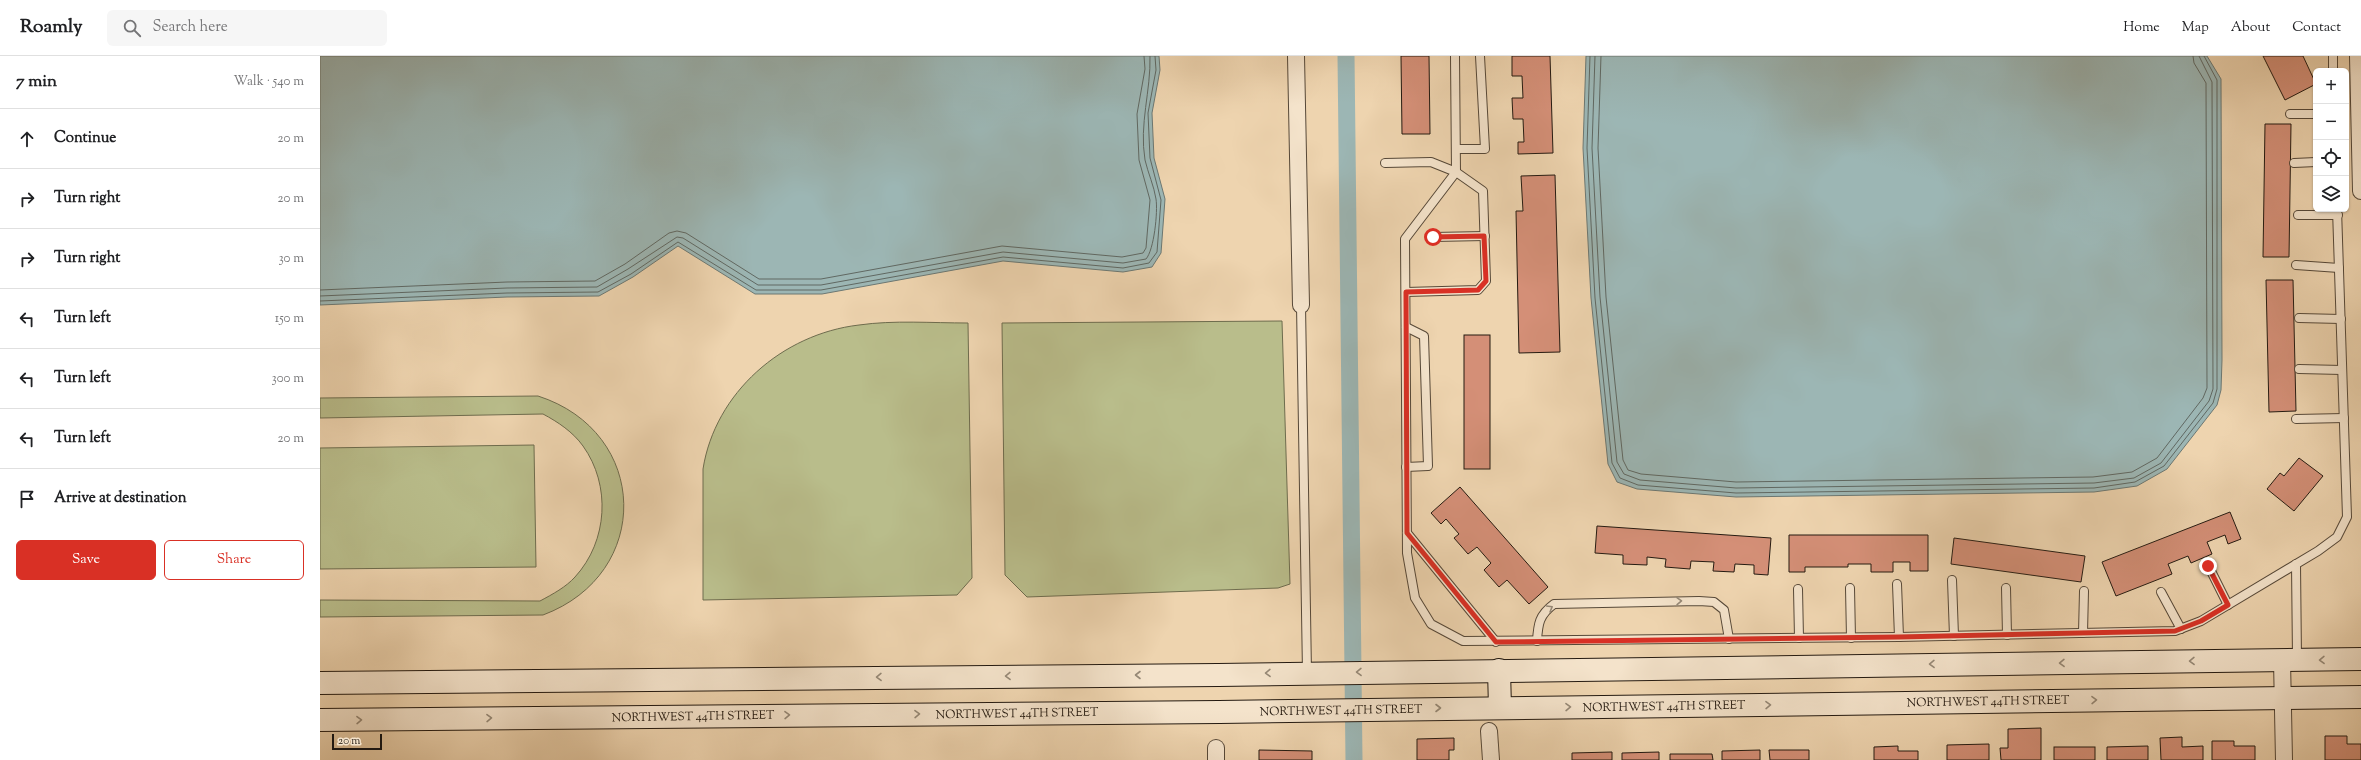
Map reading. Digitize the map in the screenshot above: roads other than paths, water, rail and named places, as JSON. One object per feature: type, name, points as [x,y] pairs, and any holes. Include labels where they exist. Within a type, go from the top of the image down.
[{"type":"street","points":[[1296,56],[1302,305]]},
{"type":"street","points":[[2358,56],[2361,190]]},
{"type":"street","points":[[320,683],[1308,673],[2361,659]]},
{"type":"street","points":[[2284,760],[2282,697],[2289,660]]},
{"type":"street","points":[[1500,670],[1500,708]]},
{"type":"street","name":"NORTHWEST 44TH STREET","points":[[320,720],[1500,708],[2361,697]]},
{"type":"street","points":[[1489,731],[1490,760]]},
{"type":"lane","points":[[1455,56],[1456,172],[1405,239],[1407,553],[1415,598],[1431,624],[1463,641],[1496,642],[1851,638],[2175,631],[2201,621],[2296,564],[2337,537],[2347,517],[2337,212],[2298,215]]},
{"type":"lane","points":[[1456,149],[1485,149],[1480,56]]},
{"type":"lane","points":[[2333,56],[2333,68]]},
{"type":"lane","points":[[2290,114],[2313,114]]},
{"type":"lane","points":[[1385,163],[1431,162],[1456,172],[1483,191],[1486,281],[1478,290],[1406,292]]},
{"type":"lane","points":[[2294,163],[2313,162]]},
{"type":"lane","points":[[1433,237],[1484,236]]},
{"type":"lane","points":[[2296,265],[2339,268]]},
{"type":"lane","points":[[1302,305],[1308,673]]},
{"type":"lane","points":[[2299,318],[2341,319]]},
{"type":"lane","points":[[1406,327],[1424,336],[1428,466],[1406,467]]},
{"type":"lane","points":[[2299,369],[2342,370]]},
{"type":"lane","points":[[2296,420],[2344,418]]},
{"type":"lane","points":[[1407,533],[1496,642]]},
{"type":"lane","points":[[2289,660],[2296,564]]},
{"type":"lane","points":[[2208,566],[2228,605]]},
{"type":"lane","points":[[1952,580],[1954,636]]},
{"type":"lane","points":[[1897,584],[1899,637]]},
{"type":"lane","points":[[1850,588],[1851,638]]},
{"type":"lane","points":[[2006,588],[2007,635]]},
{"type":"lane","points":[[1798,589],[1799,638]]},
{"type":"lane","points":[[2083,633],[2084,591]]},
{"type":"lane","points":[[2161,592],[2181,629]]},
{"type":"lane","points":[[1537,641],[1538,622],[1545,611],[1554,604],[1700,601],[1714,602],[1724,610],[1729,639]]},
{"type":"water","points":[[320,56],[1159,56],[1160,70],[1152,113],[1154,158],[1165,199],[1161,253],[1152,267],[1123,272],[1003,261],[822,294],[755,294],[678,246],[633,277],[599,296],[507,297],[320,305]]},
{"type":"water","points":[[1586,56],[2207,56],[2221,79],[2222,360],[2221,390],[2217,405],[2167,469],[2137,486],[2094,492],[1736,497],[1637,489],[1617,482],[1608,464],[1591,298],[1583,148]]},
{"type":"waterway","points":[[1346,56],[1354,760]]}]
